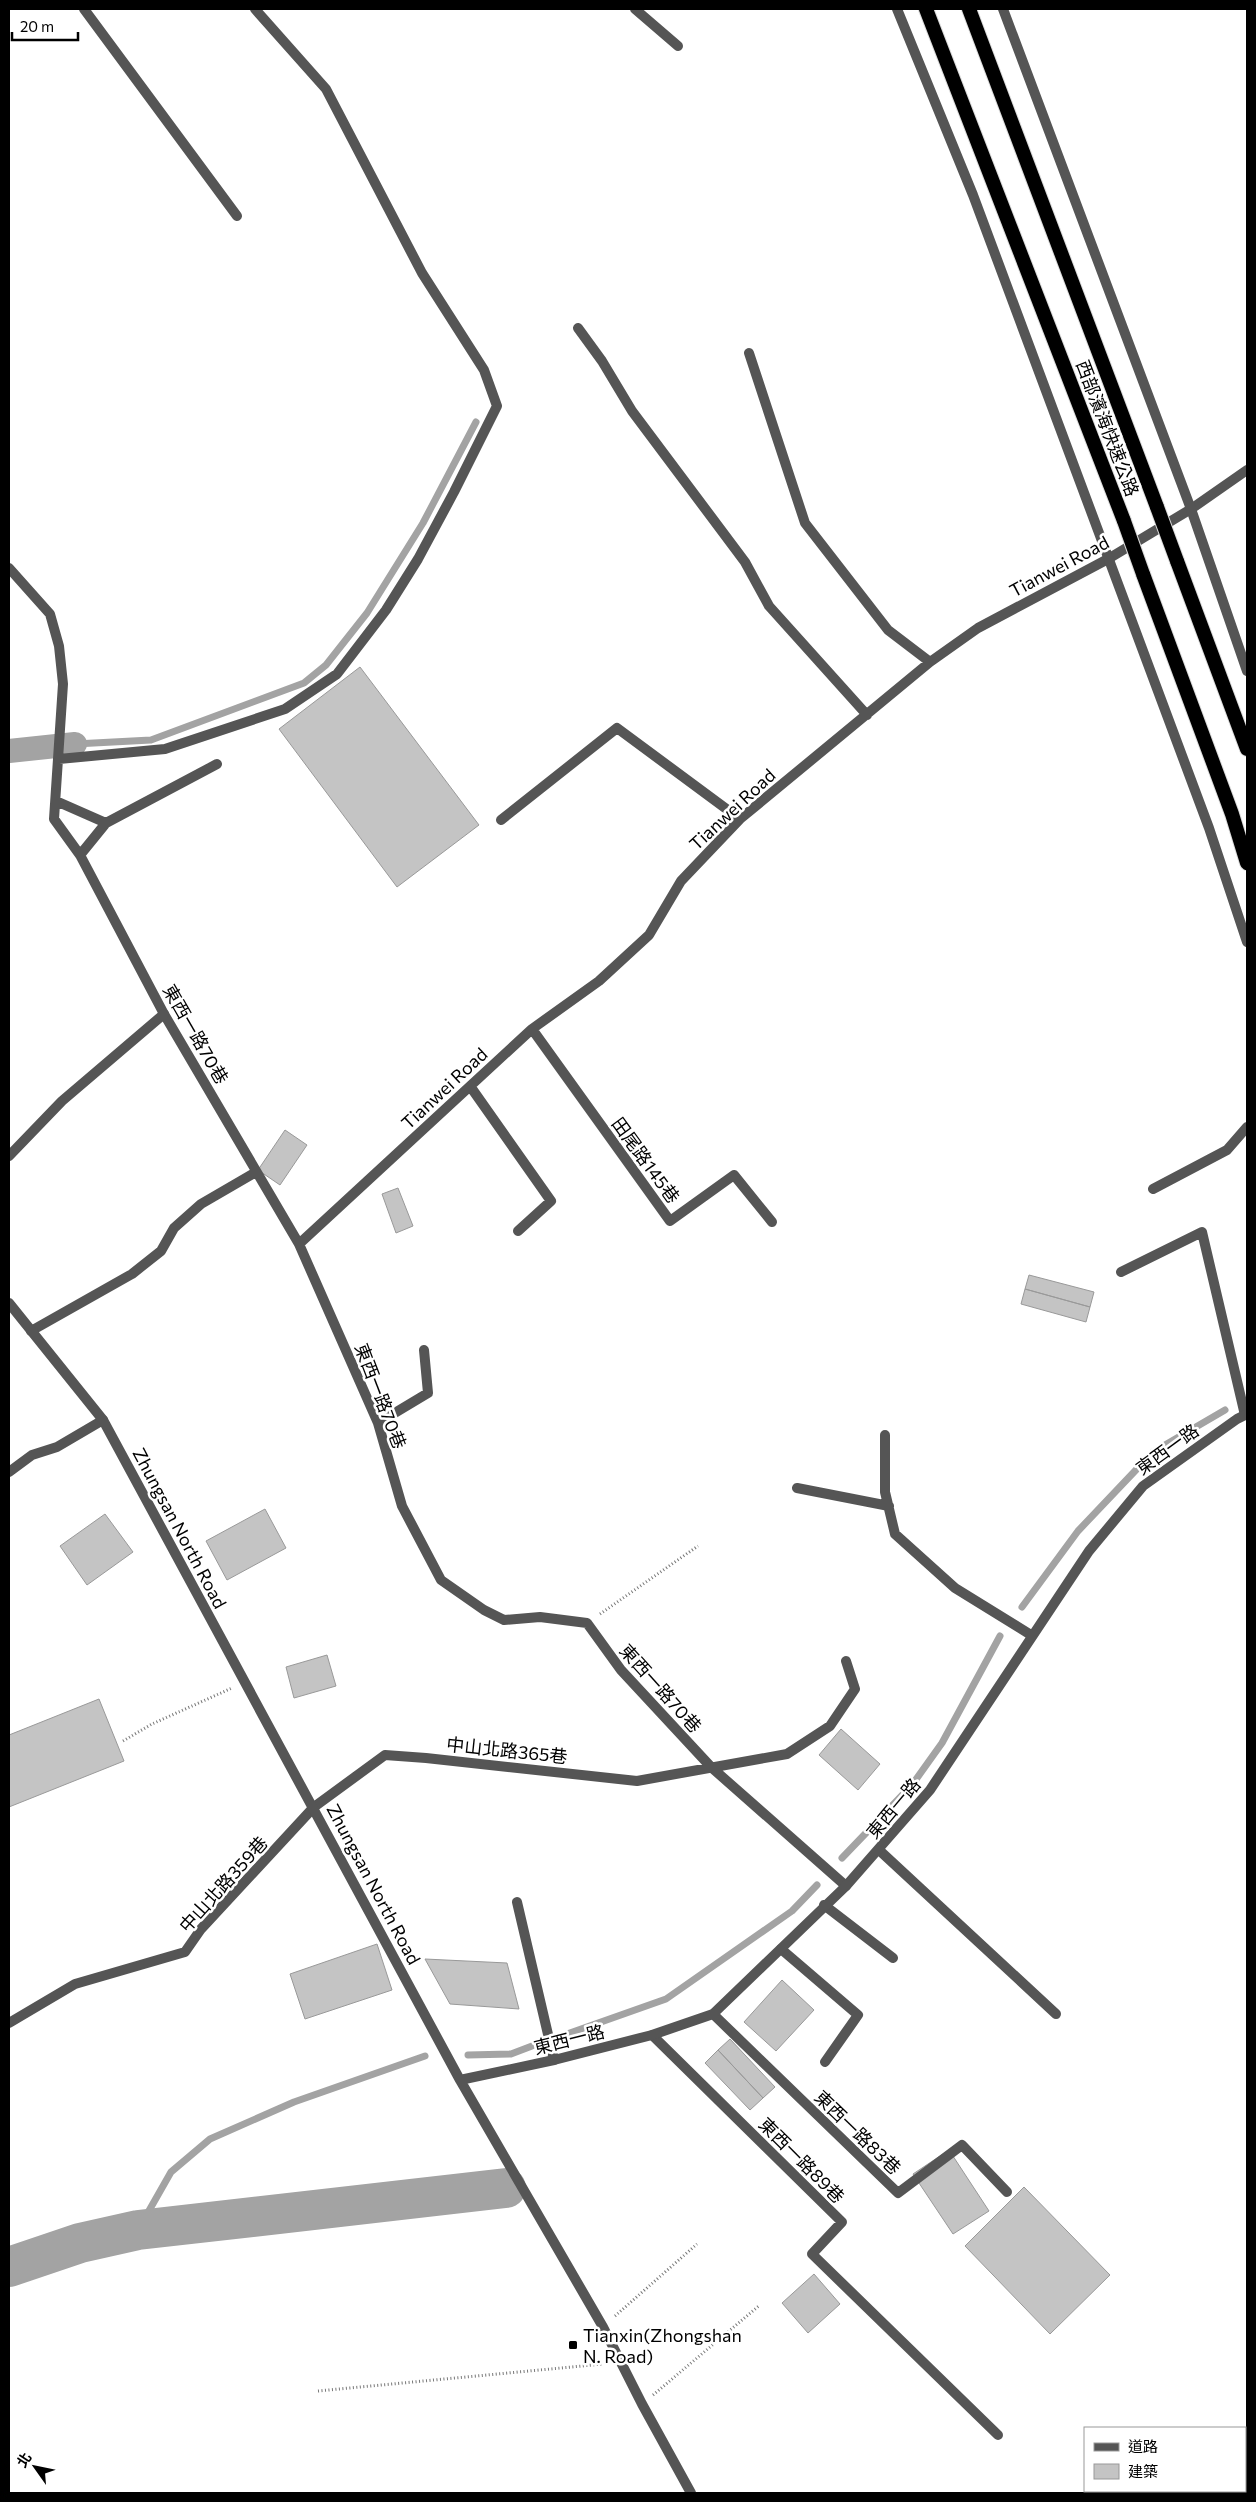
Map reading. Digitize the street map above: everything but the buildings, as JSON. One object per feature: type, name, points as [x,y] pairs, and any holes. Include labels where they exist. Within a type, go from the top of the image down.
[{"type":"highway","name":"西部濱海快速公路","points":[[926,9],[1124,521],[1232,814],[1247,863]]},
{"type":"highway","name":"西部濱海快速公路","points":[[969,9],[1247,749]]},
{"type":"street","points":[[84,9],[237,216]]},
{"type":"street","points":[[60,759],[165,749],[285,709],[337,674],[386,610],[418,558],[454,492],[497,406],[484,370],[422,273],[326,89],[255,9]]},
{"type":"street","points":[[635,9],[678,46]]},
{"type":"street","points":[[898,9],[973,195],[1210,828],[1247,942]]},
{"type":"street","points":[[1003,9],[1191,509],[1247,670]]},
{"type":"street","points":[[578,328],[602,361],[632,411],[744,562],[769,606],[867,715]]},
{"type":"street","points":[[749,353],[805,523],[888,630],[930,662]]},
{"type":"street","name":"Tianwei Road","points":[[299,1244],[532,1029],[599,981],[649,935],[680,881],[740,819],[930,662],[978,628],[1108,559],[1191,509],[1247,470]]},
{"type":"street","name":"東西一路70巷","points":[[9,568],[50,614],[59,646],[64,684],[60,759],[54,818],[80,855],[164,1014],[299,1244],[378,1422],[402,1506],[441,1580],[484,1610],[504,1620],[540,1617],[587,1623],[621,1670],[711,1767],[846,1886]]},
{"type":"street","points":[[501,820],[617,728],[740,819]]},
{"type":"street","points":[[80,855],[106,823],[217,764]]},
{"type":"street","points":[[56,801],[106,823]]},
{"type":"street","points":[[9,1156],[62,1101],[164,1014]]},
{"type":"street","name":"田尾路145巷","points":[[532,1029],[670,1221],[734,1175],[772,1222]]},
{"type":"street","points":[[470,1086],[551,1201],[518,1231]]},
{"type":"street","points":[[1153,1189],[1227,1150],[1247,1127]]},
{"type":"street","points":[[30,1331],[132,1274],[161,1251],[174,1228],[201,1204],[256,1172]]},
{"type":"street","points":[[1121,1272],[1202,1232],[1246,1415]]},
{"type":"street","name":"Zhungsan North Road","points":[[9,1303],[104,1420],[460,2080],[604,2327],[642,2404],[691,2493]]},
{"type":"street","points":[[378,1422],[428,1393],[424,1350]]},
{"type":"street","name":"東西一路","points":[[460,2080],[554,2060],[652,2035],[713,2014],[846,1886],[930,1790],[1031,1635],[1089,1551],[1143,1486],[1246,1415]]},
{"type":"street","points":[[9,1472],[32,1455],[57,1447],[104,1420]]},
{"type":"street","points":[[885,1436],[885,1492],[895,1534],[955,1588],[1031,1635]]},
{"type":"street","points":[[797,1488],[888,1506]]},
{"type":"street","name":"中山北路365巷","points":[[314,1807],[384,1755],[637,1782],[787,1754],[830,1726],[855,1689],[846,1661]]},
{"type":"street","name":"中山北路359巷","points":[[9,2023],[75,1984],[186,1952],[201,1929],[314,1807]]},
{"type":"street","points":[[879,1850],[1056,2014]]},
{"type":"street","points":[[516,1902],[554,2060]]},
{"type":"street","points":[[824,1906],[893,1958]]},
{"type":"street","points":[[782,1948],[858,2015],[825,2062]]},
{"type":"street","name":"東西一路83巷","points":[[713,2014],[898,2194],[962,2145],[1007,2192]]},
{"type":"street","name":"東西一路89巷","points":[[652,2035],[842,2222],[812,2254],[998,2435]]},
{"type":"path","points":[[587,1623],[698,1546]]},
{"type":"path","points":[[123,1741],[152,1724],[246,1681]]},
{"type":"path","points":[[604,2327],[697,2244]]},
{"type":"path","points":[[642,2404],[760,2306]]},
{"type":"path","points":[[318,2391],[621,2362]]},
{"type":"waterway","points":[[75,744],[151,740],[304,683],[326,665],[367,613],[423,523],[476,422]]},
{"type":"waterway","points":[[9,751],[75,744]]},
{"type":"waterway","points":[[1022,1607],[1078,1531],[1153,1452],[1225,1410]]},
{"type":"waterway","points":[[842,1858],[912,1785],[942,1743],[1000,1636]]},
{"type":"waterway","points":[[567,2034],[666,1999],[792,1911],[817,1885]]},
{"type":"waterway","points":[[468,2055],[511,2054],[532,2046]]},
{"type":"waterway","points":[[138,2230],[171,2172],[210,2139],[294,2102],[425,2056]]},
{"type":"waterway","points":[[9,2267],[80,2243],[138,2230],[506,2188]]},
{"type":"place","name":"Tianxin(Zhongshan N. Road)","points":[[573,2345]]}]
